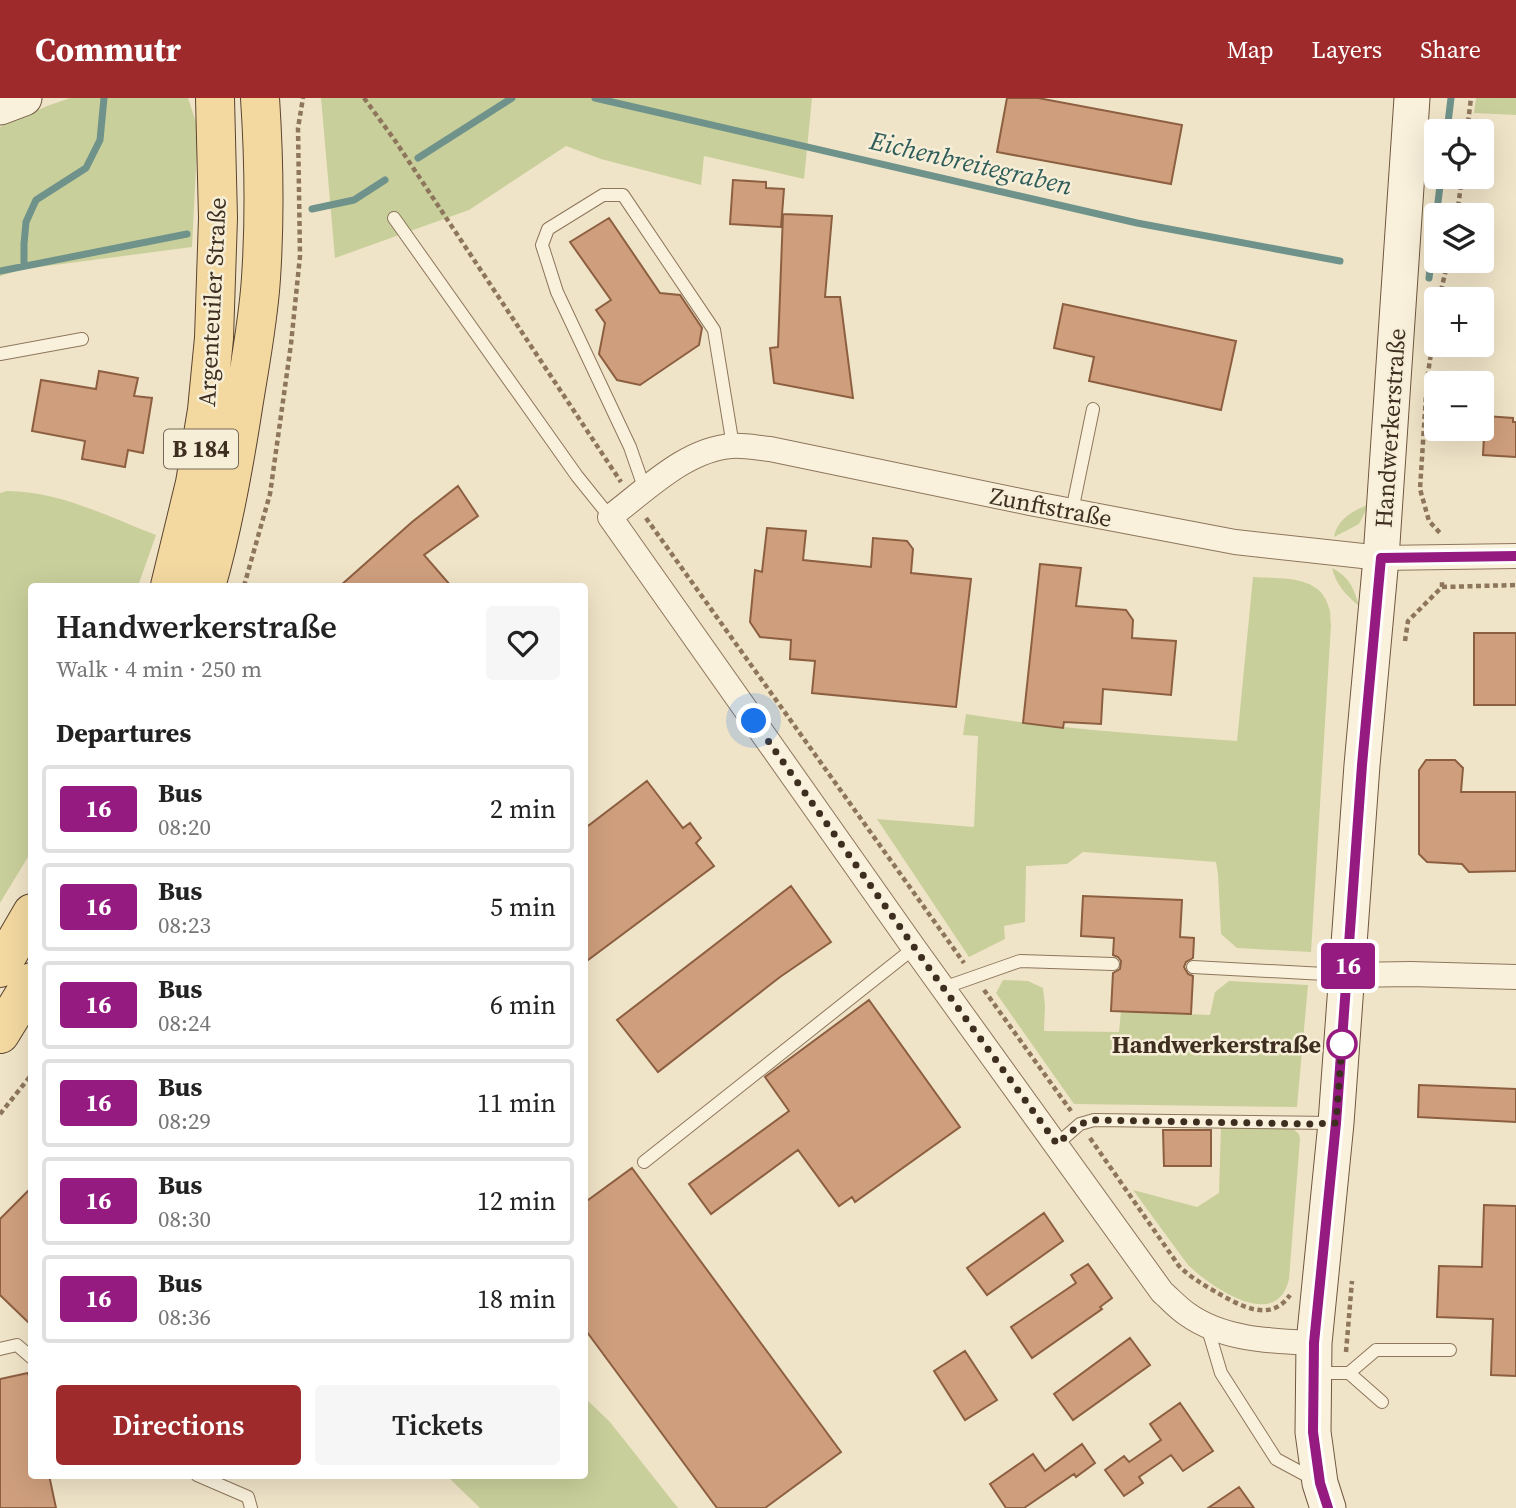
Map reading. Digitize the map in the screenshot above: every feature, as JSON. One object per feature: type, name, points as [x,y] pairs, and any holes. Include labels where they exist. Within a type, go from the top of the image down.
[{"type":"main road","name":"Argenteuiler Straße","points":[[171,583],[195,483],[207,410],[213,350],[218,218],[215,98]]},
{"type":"main road","name":"Argenteuiler Straße","points":[[206,583],[234,461],[261,279],[264,211],[260,98]]},
{"type":"main road","points":[[0,968],[28,920]]},
{"type":"main road","points":[[0,1034],[28,988]]},
{"type":"street","points":[[0,107],[23,98]]},
{"type":"street","name":"Handwerkerstraße","points":[[1324,1495],[1313,1432],[1313,1358],[1336,1123],[1362,765],[1381,558],[1412,98]]},
{"type":"street","name":"Zunftstraße","points":[[610,517],[681,464],[705,451],[733,446],[770,449],[1235,542],[1381,558],[1516,556]]},
{"type":"street","points":[[610,517],[1162,1292],[1186,1314],[1207,1326],[1227,1334],[1279,1341],[1313,1358]]},
{"type":"street","points":[[1347,975],[1516,977]]},
{"type":"lane","points":[[639,495],[631,447],[557,292],[541,245],[548,229],[603,195],[623,195],[714,330],[733,446]]},
{"type":"lane","points":[[394,218],[577,476],[610,517]]},
{"type":"lane","points":[[0,354],[82,339]]},
{"type":"lane","points":[[1072,511],[1093,409]]},
{"type":"lane","points":[[644,1162],[915,948]]},
{"type":"lane","points":[[943,988],[1020,961],[1113,964]]},
{"type":"lane","points":[[1193,967],[1347,975]]},
{"type":"lane","points":[[1057,1144],[1080,1124],[1094,1120],[1336,1123]]},
{"type":"lane","points":[[1207,1326],[1221,1373],[1276,1459],[1324,1495]]},
{"type":"lane","points":[[0,1349],[17,1345],[28,1355]]},
{"type":"lane","points":[[1349,1373],[1376,1350],[1450,1350]]},
{"type":"lane","points":[[1313,1358],[1349,1373],[1382,1402]]},
{"type":"lane","points":[[206,1479],[248,1497],[251,1508]]},
{"type":"path","points":[[365,98],[639,495]]},
{"type":"path","points":[[1468,119],[1471,98]]},
{"type":"path","points":[[1430,357],[1420,489],[1429,521],[1441,533],[1442,557]]},
{"type":"path","points":[[1442,587],[1516,585]]},
{"type":"path","points":[[0,1114],[28,1079]]},
{"type":"green space","points":[[70,98],[188,98],[198,128],[192,247],[24,269],[0,276],[0,127]]},
{"type":"green space","points":[[321,98],[812,98],[804,179],[704,156],[701,185],[601,159],[566,146],[469,210],[335,258]]},
{"type":"green space","points":[[1476,98],[1516,98],[1516,115],[1474,113]]},
{"type":"green space","points":[[26,492],[65,500],[156,535],[139,583],[28,583],[28,857],[0,903],[0,493]]},
{"type":"green space","points":[[1369,504],[1359,524],[1334,537],[1342,520]]},
{"type":"green space","points":[[1332,568],[1350,584],[1359,606],[1342,589]]},
{"type":"green space","points":[[1253,577],[1298,580],[1309,584],[1325,597],[1330,612],[1311,952],[1237,948],[1221,934],[1216,862],[1083,852],[1067,864],[1026,866],[1025,922],[1004,926],[1005,939],[969,957],[877,819],[974,827],[978,736],[963,735],[966,714],[1067,727],[1237,741]]},
{"type":"green space","points":[[1003,980],[1028,981],[1043,988],[1044,1031],[1119,1032],[1121,1011],[1210,1015],[1215,992],[1229,981],[1308,985],[1297,1107],[1074,1104],[996,993]]},
{"type":"green space","points":[[1221,1125],[1292,1128],[1299,1134],[1289,1279],[1282,1295],[1271,1303],[1258,1304],[1243,1300],[1198,1274],[1188,1265],[1133,1190],[1197,1207],[1219,1193]]},
{"type":"green space","points":[[588,1401],[610,1422],[678,1508],[480,1508],[450,1479],[588,1479]]},
{"type":"building","points":[[1007,98],[1038,98],[1182,125],[1171,184],[997,152]]},
{"type":"building","points":[[733,180],[766,182],[766,188],[784,189],[781,227],[730,224]]},
{"type":"building","points":[[783,214],[832,216],[825,297],[840,297],[853,398],[774,383],[770,348],[778,347]]},
{"type":"building","points":[[609,218],[660,293],[680,295],[702,328],[699,345],[640,385],[617,380],[599,354],[605,323],[596,310],[611,300],[570,242]]},
{"type":"building","points":[[1063,304],[1236,341],[1221,410],[1089,381],[1094,357],[1054,348]]},
{"type":"building","points":[[99,371],[138,378],[134,396],[152,398],[143,453],[128,450],[125,467],[82,459],[85,441],[32,431],[41,380],[96,389]]},
{"type":"building","points":[[1494,417],[1513,418],[1513,422],[1516,422],[1516,457],[1483,455],[1484,441],[1494,441]]},
{"type":"building","points":[[458,486],[478,516],[424,555],[448,583],[343,583],[412,522]]},
{"type":"building","points":[[767,528],[806,531],[803,560],[871,567],[873,538],[907,541],[913,549],[911,573],[971,579],[956,707],[812,693],[815,661],[790,659],[791,640],[760,637],[750,622],[755,570],[762,572]]},
{"type":"building","points":[[1040,564],[1081,568],[1076,606],[1126,610],[1133,620],[1132,638],[1176,641],[1171,695],[1103,689],[1101,724],[1064,722],[1063,728],[1023,723]]},
{"type":"building","points":[[1474,633],[1516,633],[1516,705],[1474,705]]},
{"type":"building","points":[[1426,760],[1455,760],[1463,768],[1461,792],[1516,792],[1516,871],[1469,872],[1462,864],[1427,862],[1419,854],[1419,770]]},
{"type":"building","points":[[647,781],[683,828],[690,823],[701,838],[696,843],[714,866],[588,960],[588,826]]},
{"type":"building","points":[[791,886],[831,942],[780,977],[658,1072],[617,1020]]},
{"type":"building","points":[[1083,896],[1182,900],[1180,937],[1194,938],[1193,958],[1186,962],[1184,967],[1188,974],[1193,976],[1191,1014],[1111,1011],[1113,973],[1120,969],[1121,961],[1113,955],[1114,938],[1081,936]]},
{"type":"building","points":[[869,1000],[960,1127],[855,1202],[852,1197],[839,1206],[798,1150],[711,1214],[689,1184],[789,1111],[765,1077]]},
{"type":"building","points":[[1419,1085],[1516,1089],[1516,1122],[1418,1117]]},
{"type":"building","points":[[1163,1130],[1211,1130],[1211,1166],[1164,1166]]},
{"type":"building","points":[[632,1168],[841,1452],[765,1508],[717,1508],[588,1333],[588,1200]]},
{"type":"building","points":[[28,1191],[28,1322],[0,1295],[0,1219]]},
{"type":"building","points":[[1484,1205],[1516,1206],[1516,1376],[1491,1375],[1493,1319],[1437,1317],[1439,1266],[1482,1267]]},
{"type":"building","points":[[1044,1213],[1063,1241],[987,1295],[967,1268]]},
{"type":"building","points":[[1088,1264],[1112,1298],[1100,1307],[1102,1309],[1032,1358],[1011,1327],[1076,1283],[1071,1275]]},
{"type":"building","points":[[1130,1338],[1150,1365],[1073,1420],[1054,1394]]},
{"type":"building","points":[[965,1351],[997,1400],[965,1420],[934,1371]]},
{"type":"building","points":[[28,1373],[28,1479],[50,1479],[56,1508],[0,1508],[0,1379]]},
{"type":"building","points":[[1180,1403],[1213,1451],[1183,1471],[1171,1455],[1139,1477],[1143,1483],[1124,1496],[1105,1470],[1124,1456],[1129,1462],[1161,1440],[1150,1424]]},
{"type":"building","points":[[1082,1444],[1095,1463],[1024,1508],[1006,1508],[990,1484],[1033,1454],[1045,1471]]},
{"type":"building","points":[[1239,1487],[1254,1508],[1208,1508]]},
{"type":"waterway","points":[[24,265],[26,222],[36,200],[86,168],[100,140],[104,98]]},
{"type":"waterway","name":"Eichenbreitegraben","points":[[418,158],[512,98]]},
{"type":"waterway","name":"Eichenbreitegraben","points":[[595,98],[1137,223],[1340,261]]},
{"type":"waterway","name":"Eichenbreitegraben","points":[[1448,119],[1451,98]]},
{"type":"waterway","name":"Eichenbreitegraben","points":[[312,209],[354,200],[385,180]]},
{"type":"waterway","name":"Eichenbreitegraben","points":[[1429,278],[1440,189]]},
{"type":"waterway","name":"Eichenbreitegraben","points":[[0,271],[187,234]]},
{"type":"bus line","name":"16","points":[[1328,1508],[1320,1483],[1313,1432],[1314,1343],[1336,1123],[1362,765],[1381,558],[1516,556]]},
{"type":"place","name":"Handwerkerstraße","points":[[1342,1044]]},
{"type":"route","points":[[754,721],[1057,1144],[1080,1124],[1094,1120],[1336,1123],[1342,1044]]}]
